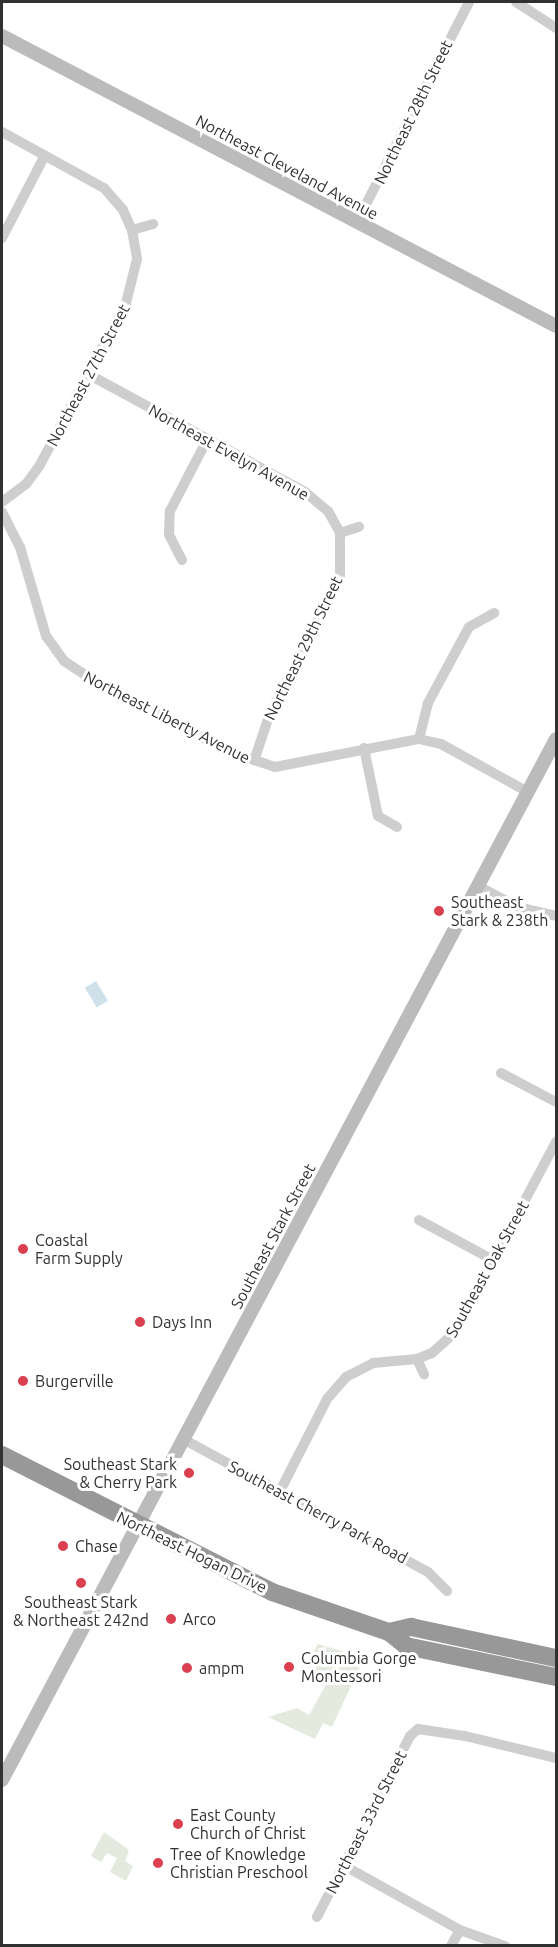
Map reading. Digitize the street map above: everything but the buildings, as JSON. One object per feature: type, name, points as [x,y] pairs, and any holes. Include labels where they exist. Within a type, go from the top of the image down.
[{"type":"highway","name":"Northeast Hogan Drive","points":[[2,1455],[272,1592],[389,1632],[406,1646],[556,1677]]},
{"type":"highway","name":"Northeast Hogan Drive","points":[[389,1632],[411,1627],[556,1658]]},
{"type":"main road","name":"Northeast Cleveland Avenue","points":[[2,36],[556,326]]},
{"type":"main road","name":"Southeast Stark Street","points":[[2,1780],[556,739]]},
{"type":"street","name":"Northeast 28th Street","points":[[357,222],[469,2]]},
{"type":"street","points":[[516,2],[556,28]]},
{"type":"street","name":"Northeast 27th Street","points":[[2,132],[105,188],[123,210],[132,230],[137,259],[132,289],[40,465],[26,484],[2,502]]},
{"type":"street","points":[[2,238],[45,155]]},
{"type":"street","points":[[132,230],[153,224]]},
{"type":"street","name":"Northeast Evelyn Avenue","points":[[88,374],[305,492],[328,511],[340,533]]},
{"type":"street","points":[[182,560],[169,534],[170,511],[207,440]]},
{"type":"street","name":"Northeast Liberty Avenue","points":[[2,512],[20,547],[45,636],[64,661],[99,684],[254,761],[275,767],[297,766],[364,748],[419,739],[441,744],[528,792]]},
{"type":"street","points":[[340,533],[359,527]]},
{"type":"street","name":"Northeast 29th Street","points":[[254,761],[269,716],[340,576],[340,533]]},
{"type":"street","points":[[419,739],[428,703],[469,627],[494,614]]},
{"type":"street","points":[[364,748],[378,816],[397,827]]},
{"type":"street","points":[[478,886],[518,907],[556,916]]},
{"type":"street","points":[[501,1073],[556,1102]]},
{"type":"street","name":"Southeast Oak Street","points":[[280,1491],[335,1388],[372,1363],[417,1359],[432,1353],[454,1333],[556,1142]]},
{"type":"street","points":[[419,1220],[493,1260]]},
{"type":"street","points":[[417,1359],[424,1374]]},
{"type":"street","name":"Southeast Cherry Park Road","points":[[183,1439],[428,1572],[447,1592]]},
{"type":"street","name":"Northeast 33rd Street","points":[[317,1917],[406,1742],[418,1729],[465,1736],[556,1758]]},
{"type":"street","points":[[343,1865],[460,1930],[505,1946]]},
{"type":"street","points":[[451,1946],[460,1930]]},
{"type":"shaded area","points":[[318,1644],[364,1658],[332,1727],[323,1723],[315,1739],[268,1717],[297,1708],[309,1715],[329,1679],[305,1666]]},
{"type":"shaded area","points":[[104,1832],[129,1850],[125,1861],[133,1866],[126,1881],[110,1872],[117,1858],[107,1853],[101,1862],[91,1856]]},
{"type":"water","points":[[96,981],[108,1001],[97,1007],[85,988]]},
{"type":"place","name":"Southeast Stark & 238th","points":[[439,911]]},
{"type":"place","name":"Coastal Farm Supply","points":[[23,1249]]},
{"type":"place","name":"Days Inn","points":[[140,1322]]},
{"type":"place","name":"Burgerville","points":[[23,1381]]},
{"type":"place","name":"Southeast Stark & Cherry Park","points":[[189,1473]]},
{"type":"place","name":"Chase","points":[[63,1546]]},
{"type":"place","name":"Southeast Stark & Northeast 242nd","points":[[81,1583]]},
{"type":"place","name":"Arco","points":[[171,1619]]},
{"type":"place","name":"Columbia Gorge Montessori","points":[[289,1667]]},
{"type":"place","name":"ampm","points":[[187,1668]]},
{"type":"place","name":"East County Church of Christ","points":[[178,1824]]},
{"type":"place","name":"Tree of Knowledge Christian Preschool","points":[[158,1863]]}]
